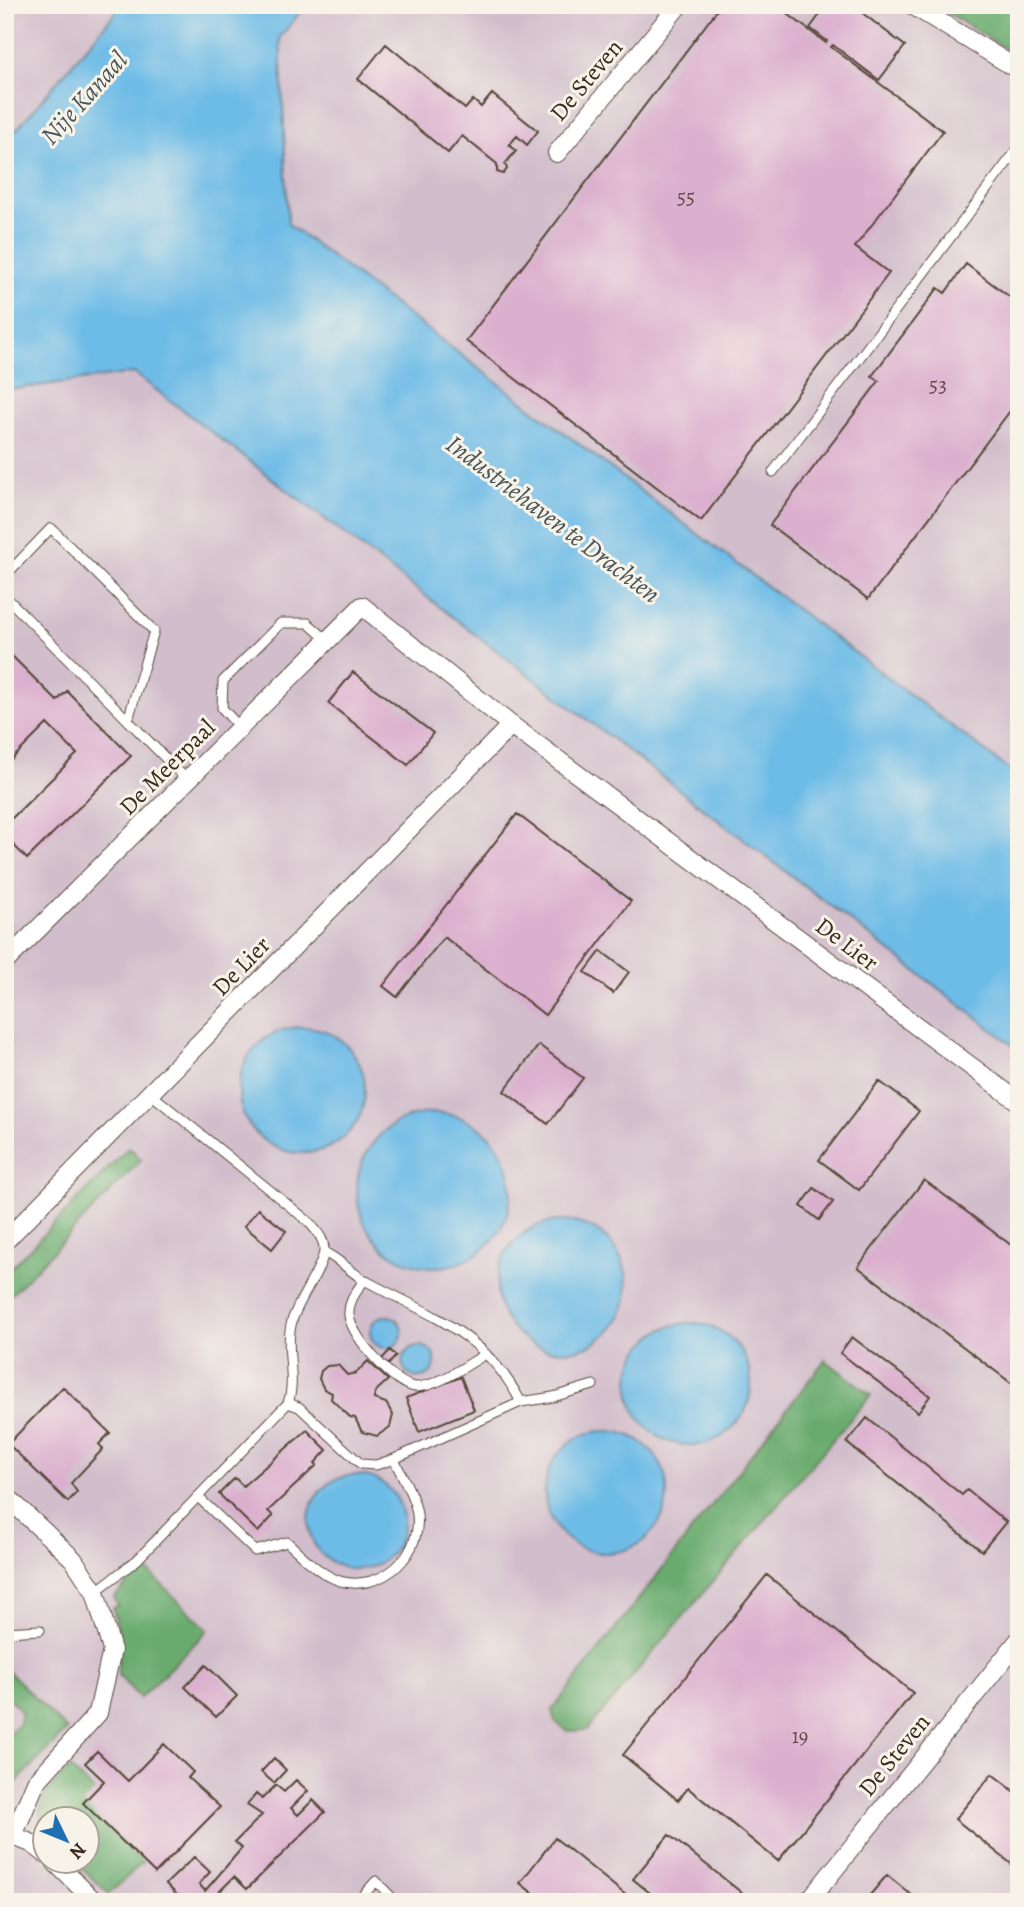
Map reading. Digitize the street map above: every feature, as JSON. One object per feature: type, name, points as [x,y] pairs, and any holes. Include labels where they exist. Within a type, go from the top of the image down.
[{"type":"street","name":"De Steven","points":[[557,153],[679,5]]},
{"type":"street","points":[[912,5],[1019,70]]},
{"type":"street","name":"De Meerpaal","points":[[5,962],[362,606]]},
{"type":"street","name":"De Lier","points":[[362,606],[511,725],[1019,1102]]},
{"type":"street","name":"De Lier","points":[[5,1241],[511,725]]},
{"type":"street","points":[[5,1495],[73,1559],[95,1592],[112,1650],[98,1713],[36,1782],[9,1836],[32,1844]]},
{"type":"street","name":"De Steven","points":[[808,1902],[1019,1640]]},
{"type":"street","points":[[70,1876],[95,1902]]},
{"type":"lane","points":[[773,472],[1019,147]]},
{"type":"lane","points":[[5,576],[51,528],[154,631],[128,720]]},
{"type":"lane","points":[[5,596],[188,781]]},
{"type":"lane","points":[[240,728],[222,708],[223,681],[281,623],[308,623],[327,640]]},
{"type":"lane","points":[[95,1592],[137,1560],[288,1403],[292,1392],[289,1336],[292,1319],[324,1252],[321,1236],[309,1222],[150,1094]]},
{"type":"lane","points":[[324,1252],[345,1262],[364,1280],[424,1308],[486,1354],[510,1381],[521,1402]]},
{"type":"lane","points":[[364,1280],[349,1308],[351,1326],[376,1359],[403,1383],[413,1387],[431,1384],[486,1354]]},
{"type":"lane","points":[[288,1403],[299,1407],[361,1464],[376,1465],[521,1402],[553,1397],[593,1385]]},
{"type":"lane","points":[[198,1497],[255,1551],[287,1542],[326,1575],[356,1583],[372,1581],[398,1566],[415,1540],[416,1510],[394,1459]]},
{"type":"lane","points":[[5,1632],[40,1630]]},
{"type":"lane","points":[[358,1902],[376,1881],[396,1902]]},
{"type":"shaded area","points":[[5,5],[122,5],[5,143]]},
{"type":"shaded area","points":[[232,5],[1019,5],[1019,1902],[5,1902],[5,247]]},
{"type":"green space","points":[[935,5],[1019,5],[1019,57]]},
{"type":"green space","points":[[129,1147],[141,1160],[5,1301],[5,1274]]},
{"type":"green space","points":[[825,1360],[871,1395],[587,1730],[568,1731],[555,1722],[552,1710]]},
{"type":"green space","points":[[143,1566],[208,1630],[140,1698],[118,1675],[119,1633],[113,1608],[118,1606],[114,1598]]},
{"type":"green space","points":[[5,1668],[67,1730],[5,1794],[5,1738],[20,1722],[21,1711],[5,1694]]},
{"type":"green space","points":[[70,1768],[155,1850],[109,1894],[90,1876],[102,1876],[102,1806],[41,1806],[57,1781]]},
{"type":"water","points":[[122,5],[306,5],[280,37],[288,224],[1019,777],[1019,1050],[134,373],[5,390],[5,143]]},
{"type":"water","points":[[302,1027],[326,1032],[346,1046],[360,1066],[365,1090],[360,1114],[346,1134],[326,1148],[302,1153],[278,1148],[258,1134],[244,1114],[239,1090],[244,1066],[258,1046],[278,1032]]},
{"type":"water","points":[[434,1113],[464,1119],[489,1135],[505,1160],[511,1190],[505,1220],[489,1245],[464,1261],[434,1267],[404,1261],[379,1245],[363,1220],[357,1190],[363,1160],[379,1135],[404,1119]]},
{"type":"water","points":[[562,1221],[587,1226],[608,1240],[622,1261],[627,1286],[622,1311],[608,1332],[587,1346],[562,1351],[537,1346],[516,1332],[502,1311],[497,1286],[502,1261],[516,1240],[537,1226]]},
{"type":"water","points":[[386,1316],[397,1321],[402,1332],[397,1343],[386,1348],[375,1343],[370,1332],[375,1321]]},
{"type":"water","points":[[690,1323],[713,1328],[733,1341],[746,1361],[751,1384],[746,1407],[733,1427],[713,1440],[690,1445],[667,1440],[647,1427],[634,1407],[629,1384],[634,1361],[647,1341],[667,1328]]},
{"type":"water","points":[[419,1346],[430,1351],[435,1362],[430,1373],[419,1378],[408,1373],[403,1362],[408,1351]]},
{"type":"water","points":[[606,1431],[629,1436],[649,1449],[662,1469],[667,1492],[662,1515],[649,1535],[629,1548],[606,1553],[583,1548],[563,1535],[550,1515],[545,1492],[550,1469],[563,1449],[583,1436]]},
{"type":"water","points":[[356,1475],[374,1479],[389,1489],[399,1504],[403,1522],[399,1540],[389,1555],[374,1565],[356,1569],[338,1565],[323,1555],[313,1540],[309,1522],[313,1504],[323,1489],[338,1479]]},
{"type":"building","points":[[721,5],[776,5],[826,43],[827,41],[810,28],[827,5],[852,5],[905,46],[879,80],[833,45],[831,47],[943,131],[855,247],[889,273],[701,521],[466,341]]},
{"type":"building","points":[[386,44],[465,109],[473,100],[481,107],[492,94],[538,131],[527,145],[517,136],[509,145],[516,151],[505,164],[507,169],[503,174],[497,172],[497,164],[462,136],[448,153],[358,79]]},
{"type":"building","points":[[966,264],[1019,304],[1019,399],[868,599],[770,525],[879,381],[872,376],[938,288],[945,293]]},
{"type":"building","points":[[5,649],[57,701],[67,691],[131,756],[27,859],[9,840],[5,843],[5,825],[77,754],[47,724],[12,759],[5,753]]},
{"type":"building","points":[[353,672],[433,733],[408,765],[328,703]]},
{"type":"building","points":[[517,814],[631,901],[545,1015],[444,937],[397,997],[383,986]]},
{"type":"building","points":[[601,951],[629,972],[613,993],[585,972]]},
{"type":"building","points":[[539,1045],[583,1078],[548,1124],[504,1091]]},
{"type":"building","points":[[879,1081],[919,1111],[859,1190],[819,1160]]},
{"type":"building","points":[[924,1180],[1019,1251],[1019,1389],[858,1267]]},
{"type":"building","points":[[814,1188],[833,1202],[819,1220],[801,1206]]},
{"type":"building","points":[[258,1209],[286,1231],[272,1249],[244,1226]]},
{"type":"building","points":[[852,1337],[930,1396],[918,1412],[840,1353]]},
{"type":"building","points":[[390,1350],[396,1356],[388,1365],[382,1359]]},
{"type":"building","points":[[368,1361],[388,1380],[375,1392],[374,1399],[386,1403],[393,1415],[390,1427],[377,1436],[362,1432],[355,1418],[350,1417],[331,1399],[332,1393],[324,1389],[319,1379],[321,1371],[327,1366],[338,1365],[347,1375],[356,1373]]},
{"type":"building","points":[[461,1377],[474,1410],[419,1432],[406,1398]]},
{"type":"building","points":[[63,1387],[110,1433],[99,1444],[103,1449],[71,1483],[77,1492],[68,1502],[8,1444]]},
{"type":"building","points":[[867,1418],[962,1495],[967,1490],[1006,1522],[982,1551],[847,1443]]},
{"type":"building","points":[[307,1430],[327,1450],[315,1463],[317,1465],[268,1511],[273,1516],[258,1532],[219,1494],[235,1478],[243,1486]]},
{"type":"building","points":[[767,1575],[913,1693],[778,1861],[688,1788],[678,1800],[623,1755]]},
{"type":"building","points":[[206,1665],[237,1696],[216,1717],[185,1687]]},
{"type":"building","points":[[164,1744],[193,1772],[188,1778],[220,1807],[155,1873],[102,1821],[102,1806],[86,1806],[83,1803],[104,1781],[85,1763],[97,1751],[128,1781]]},
{"type":"building","points":[[274,1758],[286,1770],[274,1783],[261,1772]]},
{"type":"building","points":[[992,1774],[1019,1795],[1019,1870],[955,1819]]},
{"type":"building","points":[[296,1780],[308,1791],[291,1808],[298,1815],[313,1800],[325,1812],[247,1889],[234,1877],[209,1902],[184,1902],[166,1884],[194,1857],[210,1872],[199,1884],[205,1891],[242,1848],[235,1842],[262,1815],[247,1805],[256,1794],[262,1799],[276,1785],[284,1792]]},
{"type":"building","points":[[669,1835],[752,1902],[661,1902],[633,1879]]},
{"type":"building","points":[[555,1838],[634,1902],[544,1902],[520,1883]]},
{"type":"building","points":[[887,1875],[920,1902],[864,1902]]},
{"type":"water label","name":"Nije Kanaal","points":[[84,98]]},
{"type":"water label","name":"Industriehaven te Drachten","points":[[553,519]]}]
